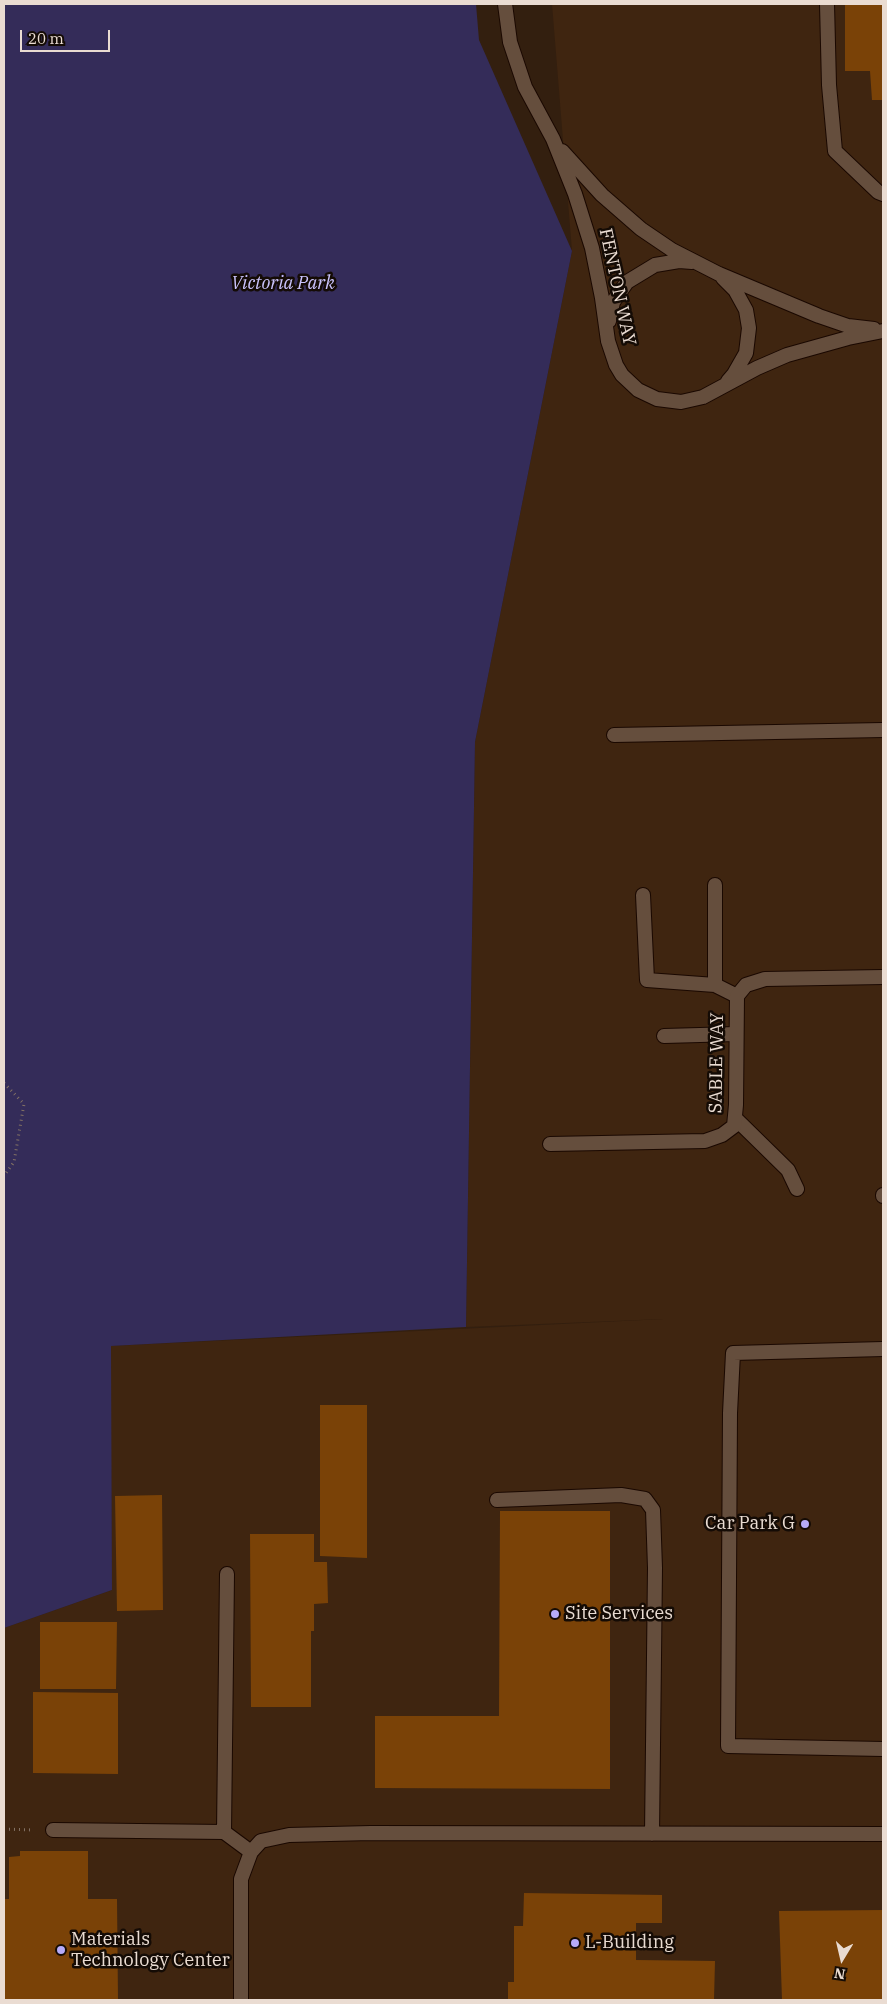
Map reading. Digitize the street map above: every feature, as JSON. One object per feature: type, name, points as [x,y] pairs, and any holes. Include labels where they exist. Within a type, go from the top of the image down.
[{"type":"street","name":"FENTON WAY","points":[[505,4],[510,42],[525,87],[552,139],[574,194],[592,248],[608,341],[616,365],[622,376],[638,390],[657,398],[681,402],[703,397],[787,355],[848,338],[883,331]]},
{"type":"street","points":[[827,4],[829,85],[835,151],[878,192],[883,194]]},
{"type":"street","name":"FENTON WAY","points":[[552,139],[576,169],[602,195],[642,229],[672,250],[720,274],[819,316],[848,326],[883,331]]},
{"type":"street","points":[[608,341],[609,317],[613,302],[627,282],[655,265],[679,260],[699,264]]},
{"type":"street","points":[[720,274],[735,290],[746,310],[749,328],[746,353],[734,374],[724,385]]},
{"type":"street","points":[[614,735],[883,730]]},
{"type":"street","points":[[715,885],[715,984]]},
{"type":"street","points":[[643,895],[646,980],[715,984],[737,996]]},
{"type":"street","name":"SABLE WAY","points":[[550,1144],[704,1141],[722,1135],[734,1126],[736,1105],[737,996],[746,985],[765,979],[883,977]]},
{"type":"street","points":[[664,1036],[736,1034]]},
{"type":"street","points":[[735,1118],[788,1170],[797,1189]]},
{"type":"street","points":[[883,1349],[734,1353],[730,1413],[728,1746],[883,1748]]},
{"type":"street","points":[[497,1500],[622,1495],[645,1499],[653,1510],[655,1568],[652,1834]]},
{"type":"street","points":[[224,1832],[227,1574]]},
{"type":"street","points":[[53,1830],[224,1832],[251,1852]]},
{"type":"street","points":[[241,2000],[241,1879],[251,1852],[261,1841],[289,1835],[372,1833],[883,1834]]},
{"type":"path","points":[[4,1083],[24,1104],[14,1162],[4,1176]]},
{"type":"path","points":[[4,1829],[53,1830]]},
{"type":"shaded area","points":[[552,4],[883,4],[883,2000],[4,2000],[4,1628],[112,1590],[110,1346],[664,1319],[466,1327],[475,742],[572,251]]},
{"type":"green space","name":"Victoria Park","points":[[4,4],[476,4],[479,40],[572,251],[475,742],[466,1327],[111,1346],[112,1590],[4,1628]]},
{"type":"building","points":[[845,4],[883,4],[883,100],[872,100],[870,71],[845,71]]},
{"type":"building","points":[[320,1405],[367,1405],[367,1558],[320,1556]]},
{"type":"building","points":[[162,1495],[163,1610],[117,1611],[115,1496]]},
{"type":"building","name":"Site Services","points":[[500,1511],[610,1511],[610,1789],[375,1788],[375,1716],[499,1716]]},
{"type":"building","points":[[250,1534],[314,1534],[314,1562],[327,1562],[328,1603],[314,1604],[314,1631],[311,1631],[311,1707],[251,1707]]},
{"type":"building","points":[[40,1622],[117,1622],[116,1689],[40,1689]]},
{"type":"building","points":[[33,1692],[118,1693],[118,1774],[33,1773]]},
{"type":"building","name":"Materials Technology Center","points":[[20,1851],[88,1851],[88,1899],[117,1899],[118,2000],[4,2000],[4,1899],[9,1899],[9,1857],[20,1856]]},
{"type":"building","name":"L-Building","points":[[524,1893],[662,1895],[662,1923],[636,1923],[636,1960],[715,1961],[714,2000],[508,2000],[508,1982],[514,1982],[514,1926],[523,1926]]},
{"type":"building","points":[[883,1910],[883,2000],[782,2000],[779,1911]]},
{"type":"place","name":"Car Park G","points":[[805,1524]]},
{"type":"place","name":"Site Services","points":[[555,1614]]},
{"type":"place","name":"L-Building","points":[[575,1943]]},
{"type":"place","name":"Materials Technology Center","points":[[61,1950]]}]
